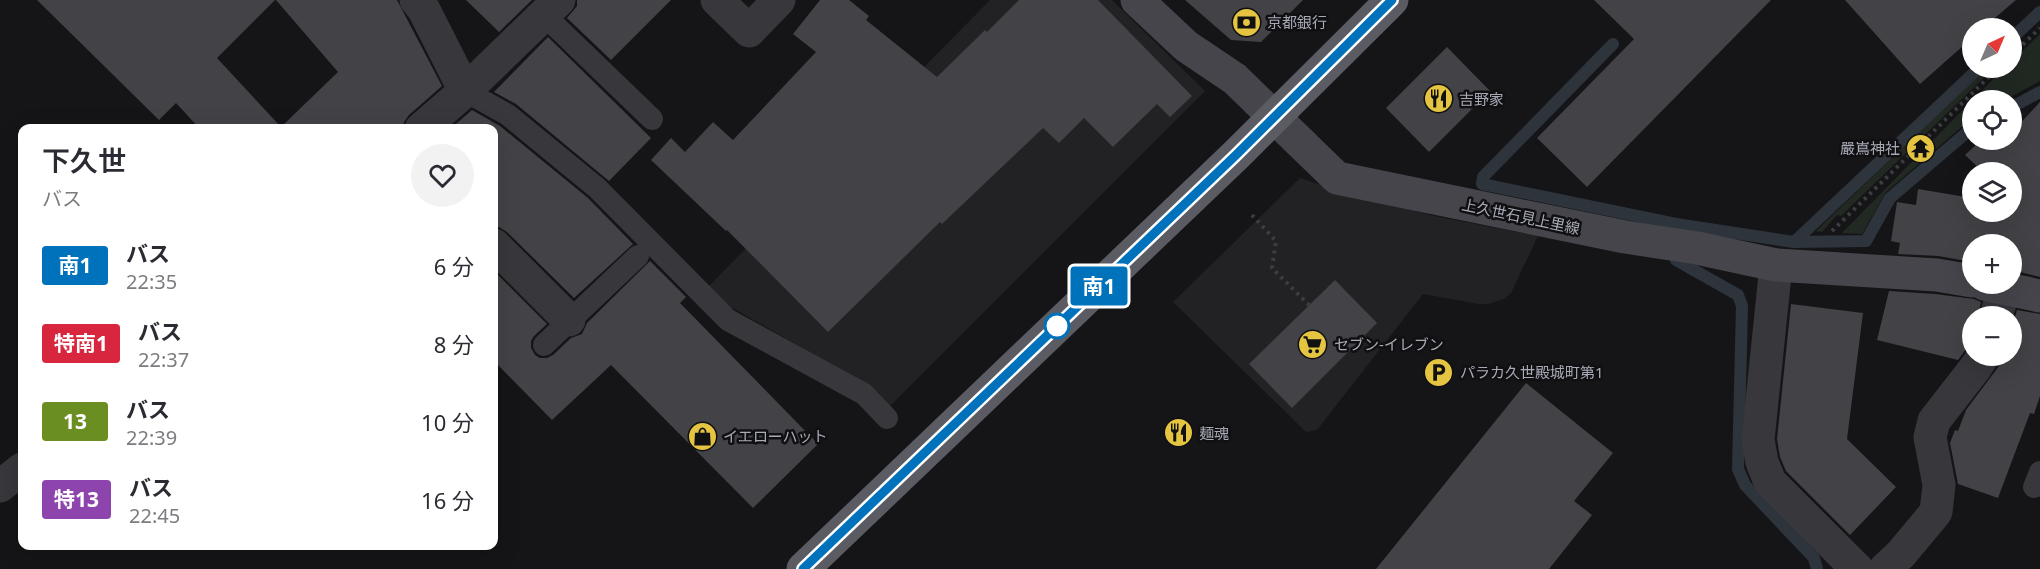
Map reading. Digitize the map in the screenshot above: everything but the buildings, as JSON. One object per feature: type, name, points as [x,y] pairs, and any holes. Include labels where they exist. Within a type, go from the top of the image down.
[{"type":"highway","points":[[803,569],[1273,118],[1392,0]]},
{"type":"main road","name":"上久世石見上里線","points":[[1137,0],[1186,46],[1234,79],[1337,178],[1776,265],[1937,275],[1962,279]]},
{"type":"main road","points":[[1995,296],[2040,296]]},
{"type":"street","points":[[416,0],[424,10],[465,91]]},
{"type":"street","points":[[717,0],[749,32],[779,0]]},
{"type":"street","points":[[427,124],[552,8]]},
{"type":"street","points":[[498,249],[569,320]]},
{"type":"street","points":[[1776,265],[1758,440],[1762,462],[1770,482],[1857,569]]},
{"type":"street","points":[[1885,569],[1901,554],[1936,512],[1939,485],[1930,438],[1934,421],[1977,366]]},
{"type":"street","points":[[0,486],[18,473]]},
{"type":"lane","points":[[552,8],[652,119]]},
{"type":"lane","points":[[465,91],[508,115],[597,188],[728,321],[864,394],[887,418]]},
{"type":"lane","points":[[544,345],[638,256]]},
{"type":"path","points":[[2022,45],[2040,28]]},
{"type":"path","points":[[1828,235],[1988,78]]},
{"type":"path","points":[[1252,215],[1276,241],[1272,268],[1309,305]]},
{"type":"shaded area","points":[[990,0],[1112,0],[1205,91],[890,406],[874,389],[731,307],[708,287]]},
{"type":"shaded area","points":[[2040,34],[2040,81],[2022,91],[1983,90],[1994,78],[2022,78],[2022,51]]},
{"type":"shaded area","points":[[1976,78],[1984,78],[1971,90],[1963,90]]},
{"type":"shaded area","points":[[1962,91],[1962,99],[1841,216],[1837,215],[1822,232],[1816,231]]},
{"type":"shaded area","points":[[1962,111],[1962,127],[1886,192],[1862,234],[1842,233]]},
{"type":"shaded area","points":[[1300,178],[1434,216],[1538,236],[1511,293],[1504,299],[1479,304],[1423,294],[1317,430],[1306,432],[1173,302]]},
{"type":"waterway","points":[[2022,29],[2040,12]]},
{"type":"waterway","points":[[1613,44],[1483,177],[1482,184],[1676,224],[1794,242],[1968,78]]},
{"type":"waterway","points":[[2022,102],[2040,92]]},
{"type":"waterway","points":[[1794,242],[1866,241],[1890,198],[1962,137]]},
{"type":"waterway","points":[[1676,249],[1676,260],[1738,295],[1742,306],[1738,469],[1745,485],[1814,558],[1817,569]]},
{"type":"bus line","name":"南1","points":[[803,569],[1236,155],[1392,0]]},
{"type":"place","name":"京都銀行","points":[[1246,22]]},
{"type":"place","name":"吉野家","points":[[1438,99]]},
{"type":"place","name":"嚴嶌神社","points":[[1921,148]]},
{"type":"place","name":"セブン-イレブン","points":[[1313,344]]},
{"type":"place","name":"パラカ久世殿城町第1","points":[[1439,372]]},
{"type":"place","name":"麺魂","points":[[1178,433]]},
{"type":"place","name":"イエローハット","points":[[702,436]]}]
